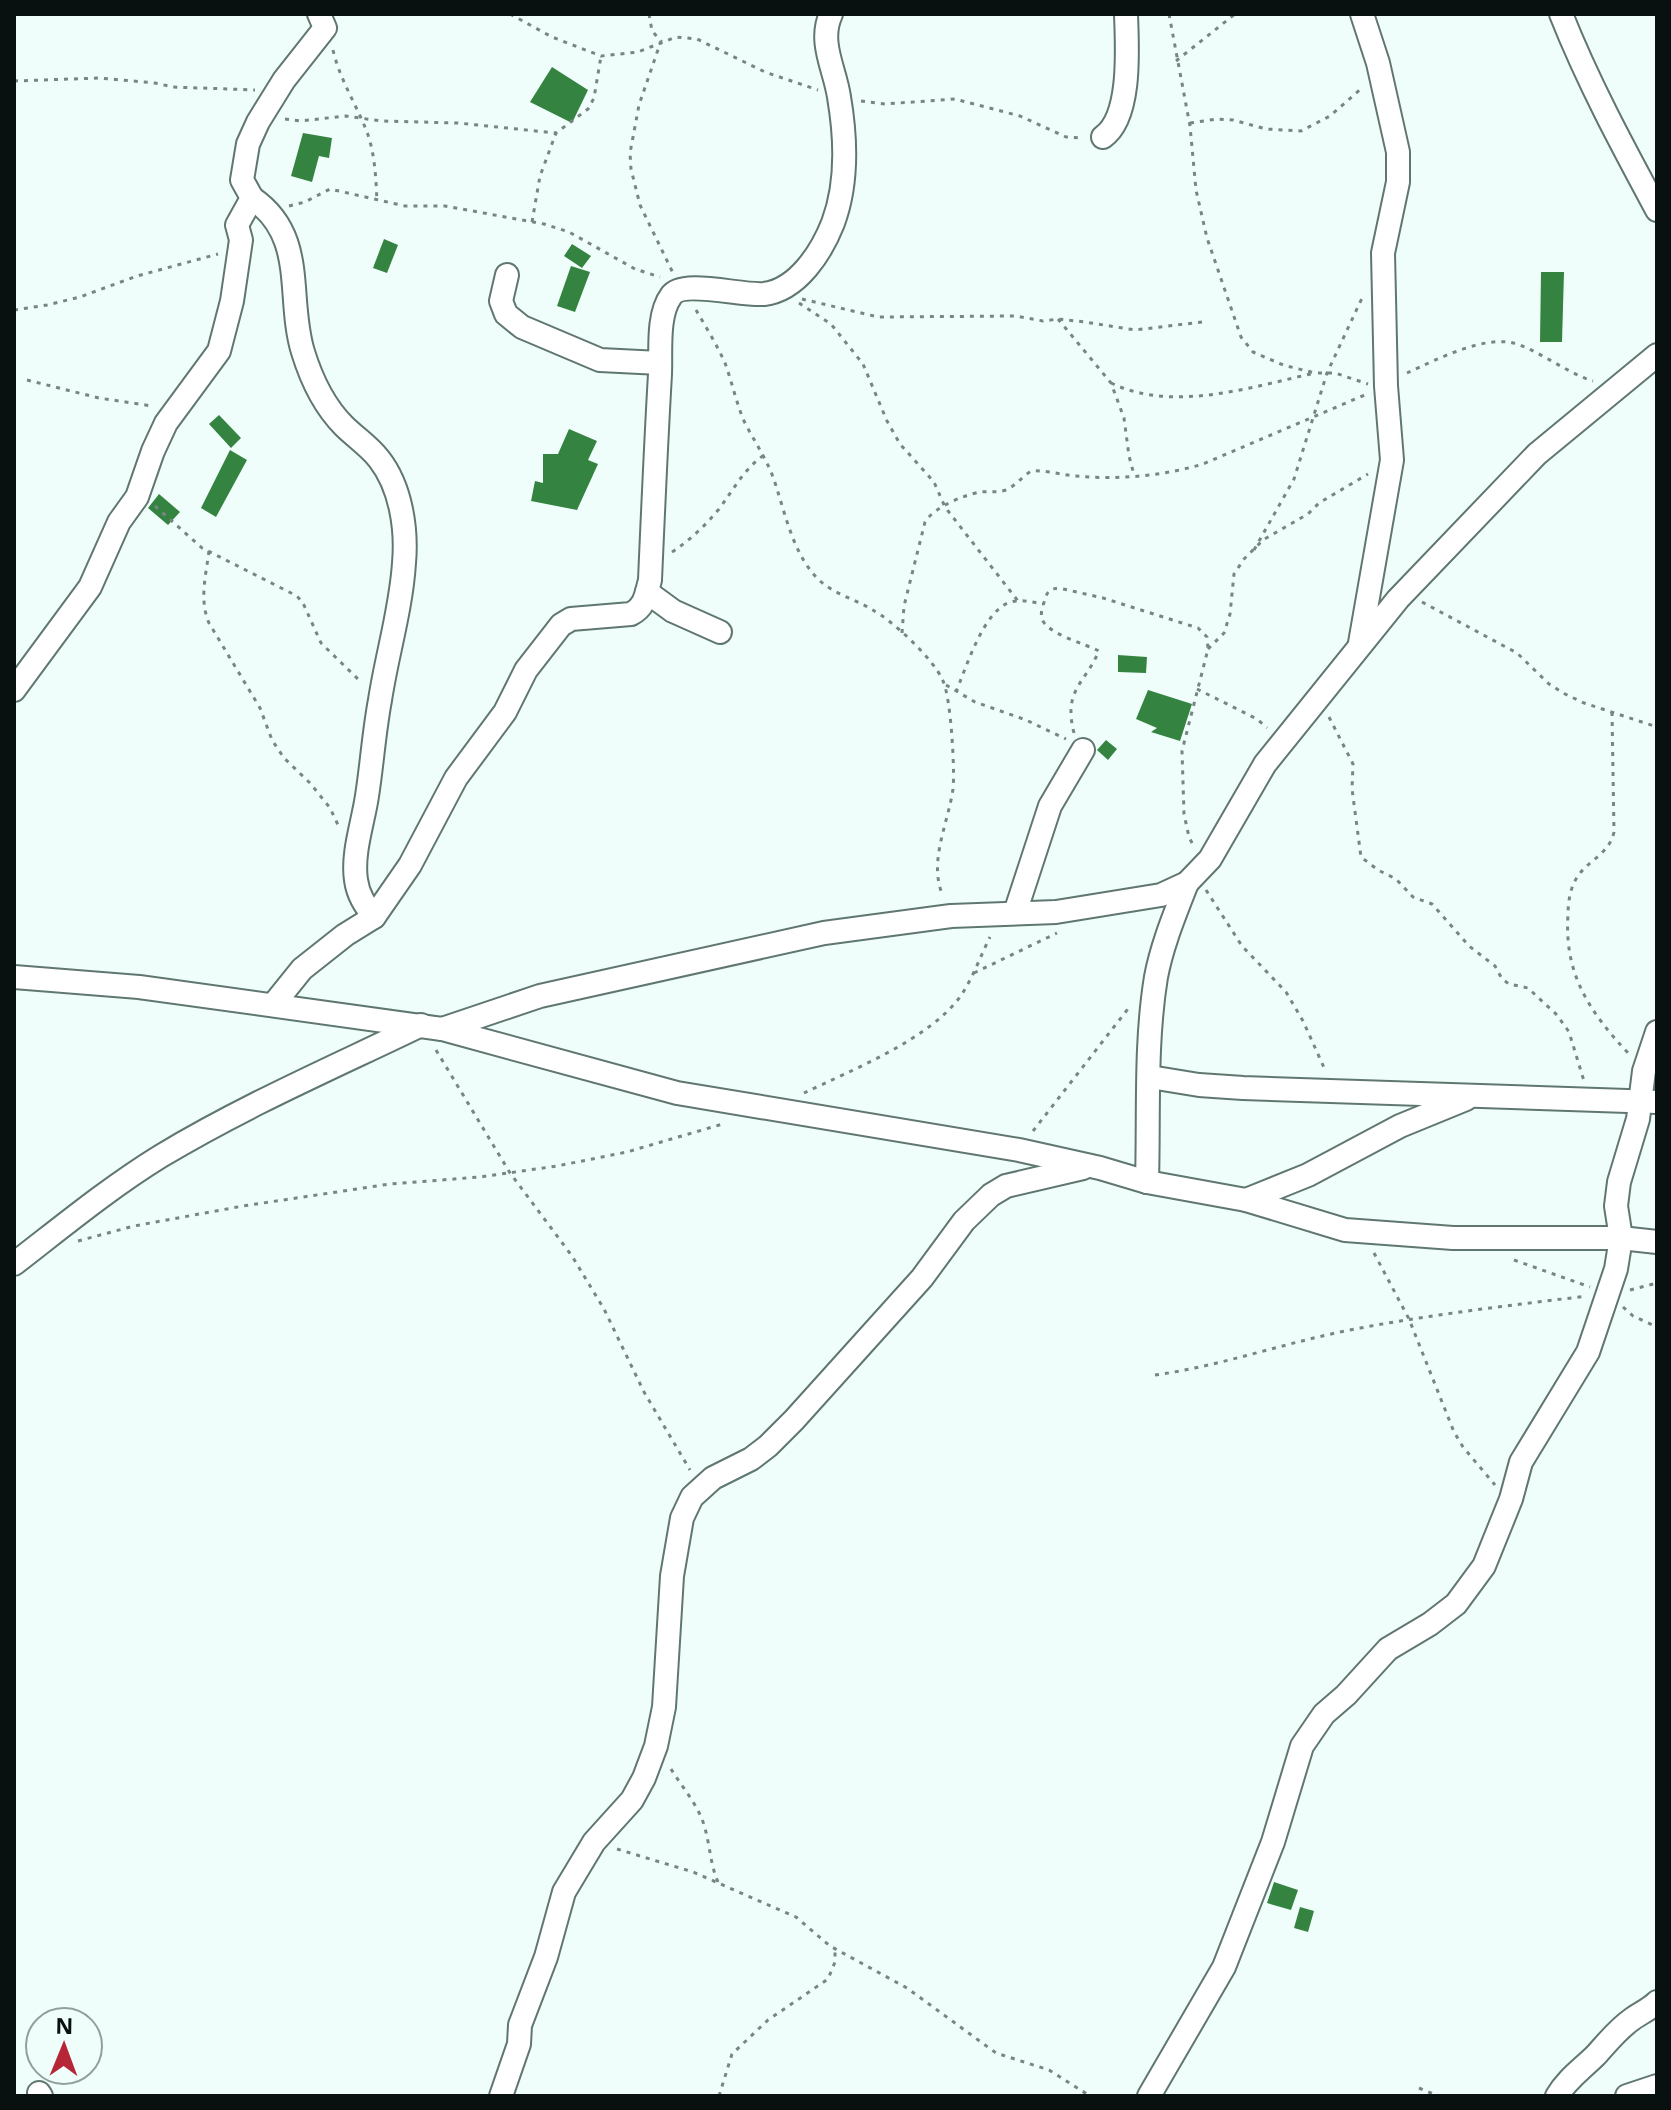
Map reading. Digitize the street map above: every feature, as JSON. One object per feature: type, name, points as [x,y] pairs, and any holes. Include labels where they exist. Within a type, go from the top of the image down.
[{"type":"street","points":[[273,1005],[302,969],[374,917],[410,865],[456,778],[505,712],[526,670],[561,625],[571,619],[631,614],[639,610],[648,586],[665,308],[673,292],[681,287],[767,294],[787,284],[815,258],[834,219],[845,145],[839,94],[828,53],[826,33],[831,14]]},
{"type":"street","points":[[1103,137],[1118,118],[1124,85],[1126,14]]},
{"type":"street","points":[[1360,644],[1392,460],[1384,386],[1383,253],[1398,182],[1398,152],[1378,63],[1362,14]]},
{"type":"street","points":[[1561,14],[1613,131],[1657,210]]},
{"type":"street","points":[[322,21],[308,51],[275,92],[262,115],[248,144],[242,180],[280,224],[292,262],[297,328],[326,405],[379,459],[396,493],[401,514],[404,563],[396,629],[379,704],[374,757],[354,863],[359,896],[374,917]]},
{"type":"street","points":[[14,690],[90,587],[119,522],[140,491],[153,451],[175,409],[211,366],[219,351],[232,301],[241,240],[237,225],[260,204]]},
{"type":"street","points":[[507,275],[501,301],[506,314],[522,327],[600,360],[660,363]]},
{"type":"street","points":[[1147,1182],[1151,1012],[1157,974],[1168,932],[1197,874],[1265,764],[1405,592],[1537,454],[1657,355]]},
{"type":"street","points":[[648,586],[673,611],[720,632]]},
{"type":"street","points":[[1013,913],[1050,806],[1083,750]]},
{"type":"street","points":[[14,1264],[122,1180],[163,1155],[235,1115],[432,1027],[607,979],[824,933],[951,916],[1056,912],[1097,907],[1161,895],[1197,874]]},
{"type":"street","points":[[14,977],[139,987],[432,1027],[677,1093],[1019,1150],[1147,1182],[1246,1200],[1345,1230],[1453,1238],[1621,1238],[1657,1242]]},
{"type":"street","points":[[1149,2096],[1224,1967],[1273,1842],[1302,1746],[1311,1730],[1388,1649],[1456,1604],[1484,1566],[1511,1499],[1521,1462],[1588,1352],[1608,1293],[1621,1238],[1616,1206],[1619,1182],[1648,1096],[1657,1032]]},
{"type":"street","points":[[1150,1077],[1199,1085],[1590,1100],[1648,1096]]},
{"type":"street","points":[[1246,1200],[1308,1175],[1400,1126],[1476,1095]]},
{"type":"street","points":[[1566,1099],[1648,1096]]},
{"type":"street","points":[[501,2096],[519,2044],[520,2025],[546,1957],[564,1892],[594,1842],[632,1800],[644,1778],[658,1737],[664,1707],[669,1607],[677,1542],[682,1518],[692,1497],[700,1488],[751,1459],[794,1420],[922,1278],[964,1221],[991,1195],[1006,1186],[1090,1166]]},
{"type":"street","points":[[1557,2096],[1608,2039],[1657,2002]]},
{"type":"street","points":[[1627,2096],[1657,2086]]},
{"type":"path","points":[[510,14],[552,37],[601,56],[638,52],[661,41],[682,37],[697,39],[765,72],[811,88],[885,104],[955,99],[1020,116],[1066,137],[1103,137]]},
{"type":"path","points":[[649,14],[652,31],[661,41]]},
{"type":"path","points":[[1169,14],[1190,123],[1196,190],[1207,238],[1241,337],[1253,352],[1283,365],[1315,373]]},
{"type":"path","points":[[1176,61],[1235,14]]},
{"type":"path","points":[[322,21],[336,67],[367,132],[377,202]]},
{"type":"path","points":[[260,204],[305,202],[330,189],[377,202],[415,207],[445,206],[569,232],[646,274],[676,279],[640,205],[631,169],[630,153],[639,105],[661,41]]},
{"type":"path","points":[[532,222],[540,176],[556,133],[588,109],[594,98],[601,56]]},
{"type":"path","points":[[1190,123],[1217,119],[1266,129],[1307,130],[1363,87],[1378,63]]},
{"type":"path","points":[[14,81],[99,78],[173,87],[275,92]]},
{"type":"path","points":[[262,115],[300,121],[346,116],[556,133]]},
{"type":"path","points":[[14,310],[80,297],[137,276],[196,262],[222,253],[241,240]]},
{"type":"path","points":[[681,287],[724,362],[744,420],[764,455],[776,485],[784,518],[806,562],[817,578],[831,590],[872,609],[916,647],[948,687],[1077,742],[1071,720],[1073,692],[1099,651],[1060,634],[1042,622],[1047,594],[1059,588],[1103,598],[1198,628],[1207,637],[1208,649],[1182,751],[1181,782],[1197,874],[1209,898],[1242,946],[1286,992],[1303,1021],[1334,1090]]},
{"type":"path","points":[[1254,550],[1294,479],[1327,373],[1364,294]]},
{"type":"path","points":[[1018,601],[945,507],[934,482],[893,433],[863,364],[831,324],[793,298],[820,301],[878,317],[1016,316],[1135,330],[1202,322]]},
{"type":"path","points":[[1058,319],[1111,383],[1124,418],[1134,475]]},
{"type":"path","points":[[902,635],[904,606],[929,516],[970,494],[1001,492],[1011,488],[1031,471],[1077,476],[1162,474],[1203,464],[1355,401],[1444,356],[1487,343],[1516,343],[1588,380],[1618,388]]},
{"type":"path","points":[[1111,383],[1123,389],[1149,394],[1217,394],[1327,373],[1384,386]]},
{"type":"path","points":[[27,380],[99,398],[175,409]]},
{"type":"path","points":[[648,586],[666,556],[684,544],[711,518],[747,467],[764,455]]},
{"type":"path","points":[[1208,649],[1224,633],[1230,614],[1234,574],[1263,540],[1392,460]]},
{"type":"path","points":[[140,491],[176,526],[209,551],[297,596],[321,643],[355,675],[379,704]]},
{"type":"path","points":[[209,551],[204,593],[204,612],[209,623],[260,708],[272,740],[284,758],[330,808],[341,831]]},
{"type":"path","points":[[1405,592],[1517,653],[1549,684],[1565,694],[1657,727]]},
{"type":"path","points":[[956,692],[980,634],[1001,606],[1018,601],[1044,604]]},
{"type":"path","points":[[941,678],[948,705],[954,761],[953,791],[940,841],[938,886],[951,916]]},
{"type":"path","points":[[1197,689],[1257,719],[1283,742]]},
{"type":"path","points":[[1319,696],[1353,764],[1352,789],[1361,857],[1396,879],[1413,897],[1432,904],[1469,946],[1495,966],[1502,979],[1509,984],[1528,988],[1557,1015],[1569,1032],[1590,1100]]},
{"type":"path","points":[[1612,712],[1612,842],[1576,878],[1568,904],[1566,941],[1573,974],[1648,1096]]},
{"type":"path","points":[[771,1109],[915,1037],[940,1019],[974,973],[989,938],[1013,913]]},
{"type":"path","points":[[974,973],[1057,933]]},
{"type":"path","points":[[1019,1150],[1070,1081],[1157,974]]},
{"type":"path","points":[[432,1027],[510,1173],[572,1256],[604,1309],[644,1392],[700,1488]]},
{"type":"path","points":[[73,1243],[134,1226],[243,1206],[390,1184],[510,1173],[627,1152],[730,1122]]},
{"type":"path","points":[[1363,1232],[1409,1319],[1454,1432],[1491,1482],[1511,1499]]},
{"type":"path","points":[[1509,1258],[1608,1293],[1633,1316],[1657,1327]]},
{"type":"path","points":[[1155,1375],[1194,1370],[1290,1343],[1409,1319],[1608,1293]]},
{"type":"path","points":[[658,1737],[665,1761],[699,1811],[712,1869],[718,1882]]},
{"type":"path","points":[[594,1842],[718,1882],[796,1917],[835,1949],[907,1988],[996,2053],[1049,2070],[1090,2096]]},
{"type":"path","points":[[719,2096],[732,2054],[777,2013],[828,1979],[835,1962],[835,1949]]},
{"type":"path","points":[[1419,2088],[1438,2096]]},
{"type":"building","points":[[552,67],[588,90],[572,123],[530,102]]},
{"type":"building","points":[[303,133],[332,138],[329,158],[319,156],[312,182],[291,176]]},
{"type":"building","points":[[384,239],[398,245],[387,273],[373,268]]},
{"type":"building","points":[[572,244],[591,256],[582,268],[564,256]]},
{"type":"building","points":[[571,266],[590,272],[575,312],[557,306]]},
{"type":"building","points":[[1541,272],[1564,272],[1562,342],[1540,342]]},
{"type":"building","points":[[219,415],[241,438],[231,448],[209,424]]},
{"type":"building","points":[[569,429],[597,441],[588,460],[598,464],[577,510],[531,501],[535,481],[543,483],[543,454],[558,454]]},
{"type":"building","points":[[230,450],[247,460],[216,517],[201,508]]},
{"type":"building","points":[[159,494],[180,512],[168,525],[148,508]]},
{"type":"building","points":[[1118,655],[1147,657],[1146,673],[1118,672]]},
{"type":"building","points":[[1148,690],[1192,704],[1180,741],[1151,732],[1157,728],[1136,719]]},
{"type":"building","points":[[1106,740],[1117,749],[1108,760],[1097,750]]},
{"type":"building","points":[[1274,1882],[1298,1890],[1291,1910],[1267,1903]]},
{"type":"building","points":[[1300,1907],[1314,1911],[1308,1932],[1294,1928]]}]
